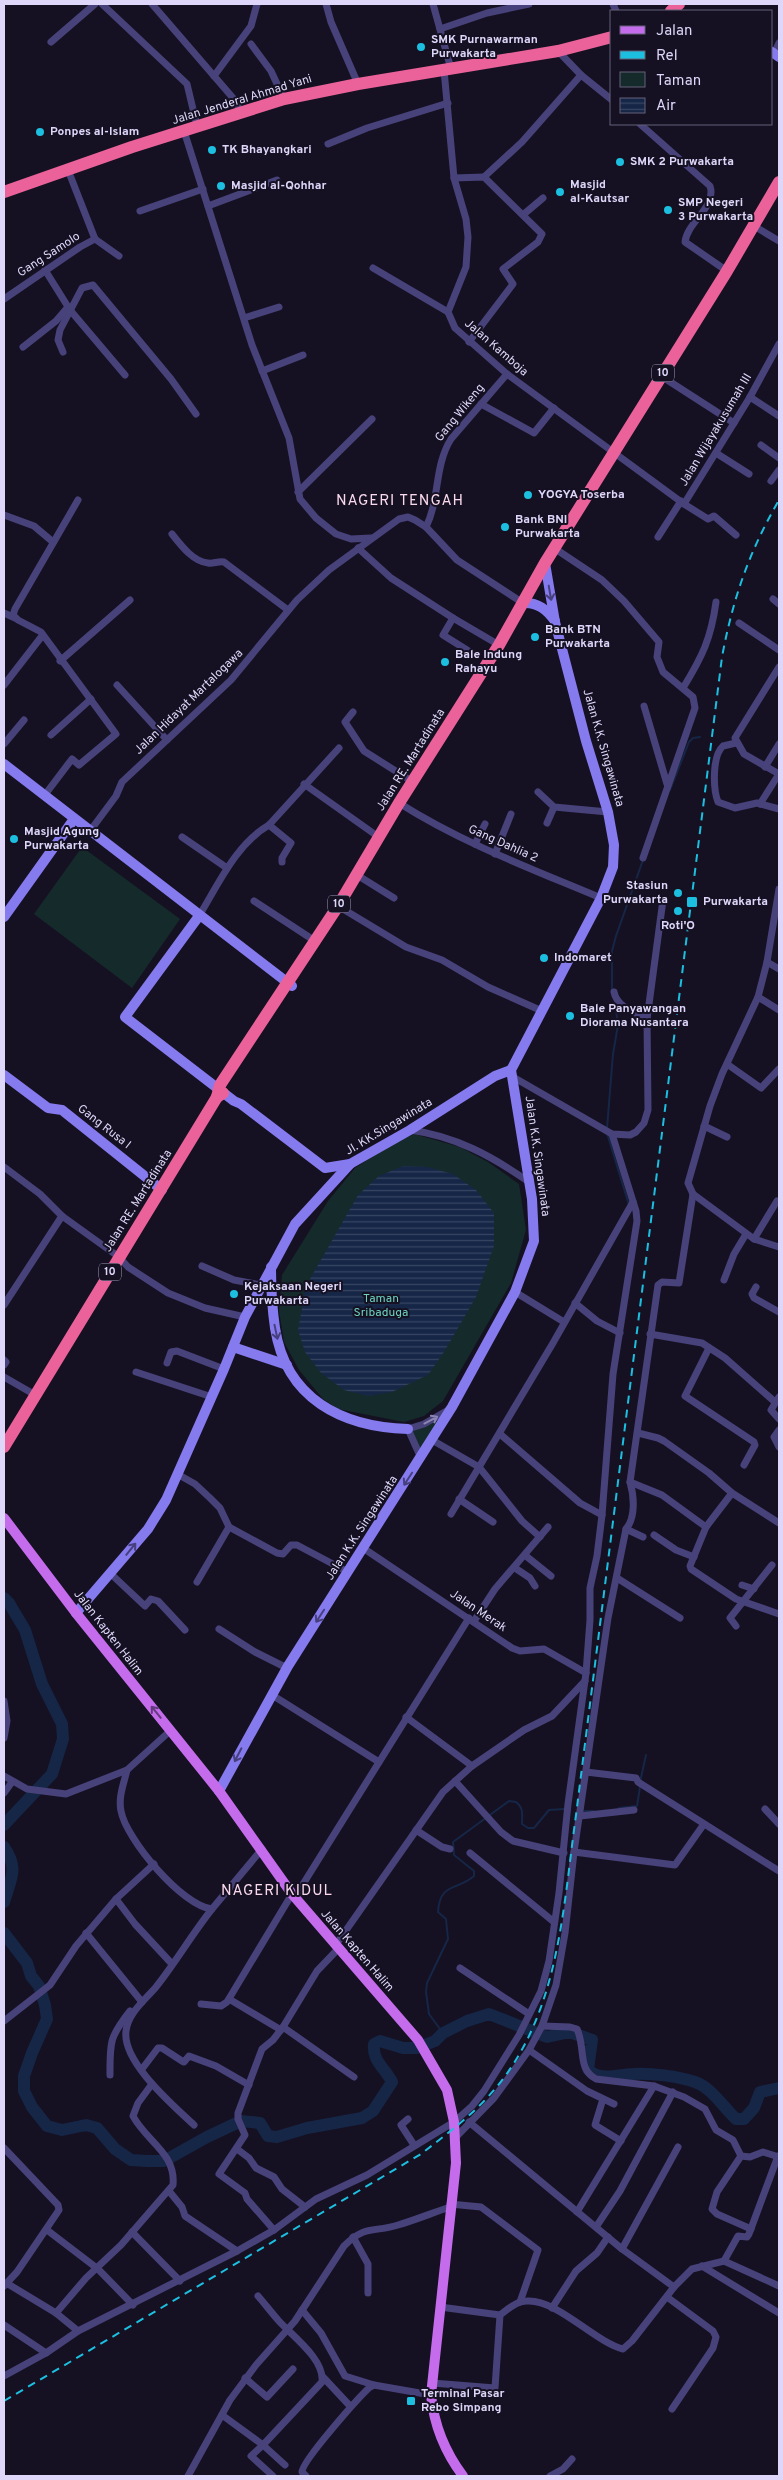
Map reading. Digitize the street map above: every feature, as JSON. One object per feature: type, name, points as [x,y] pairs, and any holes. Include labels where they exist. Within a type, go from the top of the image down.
[{"type":"highway","name":"Jalan Jenderal Ahmad Yani","points":[[4,192],[132,147],[185,135],[197,126],[243,114],[284,100],[358,84],[558,51],[610,38]]},
{"type":"highway","name":"10","points":[[545,563],[727,271],[779,182]]},
{"type":"highway","name":"Jalan RE. Martadinata","points":[[4,1448],[221,1090],[338,906],[399,803],[499,645],[545,563]]},
{"type":"main road","name":"Jalan Kapten Halim","points":[[4,1518],[76,1613],[219,1791],[294,1896],[418,2040],[447,2090],[454,2122],[456,2163],[431,2395],[433,2412],[442,2442],[463,2476]]},
{"type":"street","points":[[51,42],[95,4]]},
{"type":"street","points":[[102,4],[187,84],[197,126]]},
{"type":"street","points":[[152,4],[214,76],[243,114]]},
{"type":"street","points":[[214,76],[250,26],[257,4]]},
{"type":"street","points":[[326,4],[358,84]]},
{"type":"street","points":[[373,268],[448,312],[461,283],[467,254],[466,219],[454,178],[448,103],[448,69],[433,4]]},
{"type":"street","points":[[440,29],[487,13],[529,4]]},
{"type":"street","points":[[251,44],[271,70],[284,100]]},
{"type":"street","points":[[558,51],[581,74],[610,98]]},
{"type":"street","points":[[454,178],[484,177],[522,142],[581,74]]},
{"type":"street","points":[[328,144],[367,128],[448,103]]},
{"type":"street","points":[[641,125],[710,186],[712,197],[690,229],[685,242],[727,271]]},
{"type":"street","points":[[185,135],[262,371],[289,438],[298,492],[302,504],[336,534],[351,539],[372,538]]},
{"type":"street","name":"Gang Samolo","points":[[4,299],[45,270],[95,239],[68,170]]},
{"type":"street","points":[[469,342],[513,284],[503,269],[541,240],[541,231],[484,177]]},
{"type":"street","points":[[208,206],[277,180]]},
{"type":"street","points":[[140,211],[203,189]]},
{"type":"street","points":[[524,214],[543,198]]},
{"type":"street","points":[[754,226],[779,241]]},
{"type":"street","points":[[95,239],[119,256]]},
{"type":"street","points":[[45,270],[70,308],[125,375]]},
{"type":"street","points":[[63,352],[59,336],[70,308],[82,288],[93,285],[171,379],[196,414]]},
{"type":"street","points":[[244,318],[279,306]]},
{"type":"street","points":[[23,347],[70,308]]},
{"type":"street","name":"Jalan Kamboja","points":[[448,312],[455,328],[469,342],[507,374],[613,454]]},
{"type":"street","name":"Jalan Wijayakusumah III","points":[[613,454],[682,503],[716,453],[779,344]]},
{"type":"street","points":[[262,371],[303,356]]},
{"type":"street","name":"Gang Wikeng","points":[[426,527],[433,511],[444,451],[451,439],[507,374]]},
{"type":"street","points":[[661,376],[734,423]]},
{"type":"street","points":[[750,397],[779,416]]},
{"type":"street","points":[[481,404],[534,433],[554,408]]},
{"type":"street","points":[[298,492],[372,419]]},
{"type":"street","points":[[761,445],[779,458]]},
{"type":"street","points":[[716,453],[749,474]]},
{"type":"street","points":[[771,481],[779,470]]},
{"type":"street","points":[[15,618],[15,609],[78,500]]},
{"type":"street","points":[[658,537],[682,503],[708,520],[714,516],[736,536]]},
{"type":"street","points":[[4,515],[34,526],[53,542]]},
{"type":"street","name":"Jalan Hidayat Martalogawa","points":[[90,831],[116,796],[122,782],[241,668],[288,610],[329,570],[394,521],[412,518],[426,527],[457,560],[523,603]]},
{"type":"street","points":[[172,534],[184,549],[198,560],[207,563],[224,562],[288,610]]},
{"type":"street","points":[[358,548],[391,578],[499,645]]},
{"type":"street","points":[[554,548],[602,580],[624,601],[659,642],[657,657],[663,672],[693,697],[695,708],[667,784],[643,858]]},
{"type":"street","name":"Jalan K.K. Singawinata","points":[[219,1791],[288,1666],[452,1408],[515,1292],[534,1241],[534,1224],[512,1073],[601,898],[613,867],[614,856],[613,831],[586,741],[556,622],[545,563]]},
{"type":"street","points":[[60,660],[130,600]]},
{"type":"street","points":[[683,688],[700,662],[710,638],[716,602]]},
{"type":"street","points":[[523,603],[539,605],[556,622]]},
{"type":"street","points":[[4,613],[37,629],[116,734],[79,765],[72,759],[44,796]]},
{"type":"street","points":[[453,618],[443,635],[475,656]]},
{"type":"street","points":[[739,623],[779,650]]},
{"type":"street","points":[[4,685],[42,636]]},
{"type":"street","points":[[760,804],[778,775],[744,754],[736,743],[736,734],[779,667]]},
{"type":"street","points":[[117,685],[167,740]]},
{"type":"street","points":[[51,735],[91,699]]},
{"type":"street","points":[[644,706],[667,784]]},
{"type":"street","points":[[352,712],[345,722],[361,748],[412,782]]},
{"type":"street","points":[[4,744],[24,720]]},
{"type":"street","points":[[736,743],[720,749],[717,758],[716,797],[718,802],[735,808],[750,803],[779,809]]},
{"type":"street","points":[[765,767],[779,744]]},
{"type":"street","points":[[339,748],[304,784],[269,825],[258,832],[227,868],[199,916],[127,1014],[221,1090],[325,1168],[350,1164]]},
{"type":"street","points":[[4,764],[289,984]]},
{"type":"street","points":[[304,784],[380,838]]},
{"type":"street","points":[[538,792],[554,806],[608,812]]},
{"type":"street","name":"Gang Dahlia 2","points":[[399,803],[430,823],[495,854],[601,898]]},
{"type":"street","points":[[547,824],[554,806]]},
{"type":"street","points":[[495,854],[511,814]]},
{"type":"street","points":[[4,916],[74,819]]},
{"type":"street","points":[[475,844],[485,824]]},
{"type":"street","points":[[269,825],[291,843],[282,858],[282,862]]},
{"type":"street","points":[[182,838],[227,868]]},
{"type":"street","points":[[357,875],[394,898]]},
{"type":"street","points":[[779,889],[767,962],[758,997],[710,1106],[688,1183],[693,1194],[746,1234],[754,1239],[779,1247]]},
{"type":"street","points":[[512,1073],[608,1132],[630,1135],[636,1132],[644,1123],[648,1110],[647,1019],[663,900]]},
{"type":"street","points":[[254,901],[315,941]]},
{"type":"street","points":[[338,906],[406,947],[442,960],[488,987],[542,1011]]},
{"type":"street","points":[[767,962],[779,969]]},
{"type":"street","points":[[614,992],[621,1005],[647,1019]]},
{"type":"street","points":[[758,997],[779,1010]]},
{"type":"street","points":[[727,1064],[761,1088],[779,1069]]},
{"type":"street","name":"Jl. KK.Singawinata","points":[[76,1613],[148,1529],[179,1475],[234,1347],[245,1316],[295,1224],[350,1164],[410,1130],[495,1076],[512,1073]]},
{"type":"street","name":"Gang Rusa I","points":[[4,1075],[48,1108],[62,1110],[162,1190]]},
{"type":"street","points":[[704,1126],[727,1137]]},
{"type":"street","points":[[410,1130],[461,1142],[495,1159],[528,1182]]},
{"type":"street","points":[[4,2376],[46,2353],[78,2331],[237,2252],[274,2230],[324,2195],[367,2175],[454,2122],[472,2106],[484,2090],[519,2035],[541,1991],[549,1961],[569,1815],[568,1804],[586,1677],[590,1588],[597,1556],[602,1515],[613,1374],[637,1221],[633,1202],[608,1132]]},
{"type":"street","points":[[4,1167],[35,1190],[62,1216],[119,1257],[128,1267],[168,1293],[205,1308],[245,1316]]},
{"type":"street","points":[[325,1168],[325,1191]]},
{"type":"street","points":[[455,2138],[500,2090],[529,2050],[541,2029],[560,1968],[574,1852],[608,1618],[626,1529],[632,1522],[632,1491],[630,1482],[658,1285],[662,1282],[679,1283],[693,1194]]},
{"type":"street","points":[[754,1239],[777,1201]]},
{"type":"street","points":[[451,1514],[500,1434],[633,1202]]},
{"type":"street","points":[[4,1305],[62,1216]]},
{"type":"street","points":[[724,1280],[734,1254],[746,1234]]},
{"type":"street","points":[[202,1266],[234,1280],[261,1285]]},
{"type":"street","points":[[271,1266],[275,1330],[288,1365],[306,1393],[319,1405],[334,1414],[378,1426],[408,1428],[424,1424],[452,1408]]},
{"type":"street","points":[[756,1287],[752,1294],[754,1298],[779,1312]]},
{"type":"street","points":[[515,1292],[564,1322]]},
{"type":"street","points":[[575,1303],[597,1321],[620,1333]]},
{"type":"street","points":[[650,1334],[696,1342],[725,1358],[777,1400],[771,1410],[779,1419]]},
{"type":"street","points":[[234,1347],[288,1365]]},
{"type":"street","points":[[709,1348],[685,1396],[754,1442],[755,1445],[744,1465]]},
{"type":"street","points":[[167,1363],[171,1352],[177,1352],[224,1370]]},
{"type":"street","points":[[4,1360],[6,1362],[4,1365]]},
{"type":"street","points":[[136,1372],[212,1397]]},
{"type":"street","points":[[4,1377],[36,1396]]},
{"type":"street","points":[[408,1428],[421,1458]]},
{"type":"street","points":[[779,1430],[774,1437],[779,1447]]},
{"type":"street","points":[[638,1433],[664,1441],[709,1473],[734,1494],[779,1523]]},
{"type":"street","points":[[500,1434],[580,1503],[602,1515]]},
{"type":"street","points":[[432,1440],[480,1466],[522,1522],[540,1537]]},
{"type":"street","points":[[179,1475],[195,1484],[220,1508],[229,1527],[277,1553],[283,1554],[291,1545],[298,1545],[348,1572]]},
{"type":"street","points":[[630,1482],[662,1495],[704,1526]]},
{"type":"street","points":[[734,1494],[704,1526],[690,1566],[691,1569],[736,1599],[779,1614]]},
{"type":"street","points":[[459,1499],[492,1522]]},
{"type":"street","points":[[197,1582],[229,1527]]},
{"type":"street","points":[[201,2004],[222,2006],[229,1999],[406,1718],[471,1620],[495,1589],[526,1556],[548,1527]]},
{"type":"street","points":[[626,1529],[643,1537]]},
{"type":"street","points":[[654,1535],[676,1550],[694,1557]]},
{"type":"street","name":"Jalan Merak","points":[[363,1548],[516,1650],[544,1649],[586,1677]]},
{"type":"street","points":[[526,1556],[551,1576]]},
{"type":"street","points":[[736,1626],[730,1618],[746,1601],[772,1565]]},
{"type":"street","points":[[515,1568],[530,1578],[535,1586]]},
{"type":"street","points":[[111,1574],[145,1606],[151,1599],[158,1601],[185,1630]]},
{"type":"street","points":[[617,1578],[680,1618]]},
{"type":"street","points":[[742,1585],[754,1589]]},
{"type":"street","points":[[219,1629],[255,1652],[283,1666],[288,1666]]},
{"type":"street","points":[[274,2230],[247,2200],[245,2193],[218,2174],[245,2135],[238,2119],[262,2048],[282,2029],[317,1971],[337,1947],[443,1792],[472,1766],[524,1730],[546,1721],[586,1677]]},
{"type":"street","points":[[272,1695],[378,1762]]},
{"type":"street","points":[[4,1703],[7,1721],[4,1738]]},
{"type":"street","points":[[406,1718],[472,1766]]},
{"type":"street","points":[[4,1776],[27,1789],[66,1794],[127,1770],[170,1731]]},
{"type":"street","points":[[127,1770],[120,1801],[121,1811],[132,1836],[182,1895],[199,1905],[212,1909]]},
{"type":"street","points":[[586,1772],[636,1778],[638,1782],[779,1871]]},
{"type":"street","points":[[456,1781],[492,1822],[513,1841],[564,1853]]},
{"type":"street","points":[[4,1793],[12,1782]]},
{"type":"street","points":[[765,1809],[779,1824]]},
{"type":"street","points":[[580,1811],[634,1810]]},
{"type":"street","points":[[574,1852],[675,1864],[678,1863],[704,1824]]},
{"type":"street","points":[[416,1830],[450,1850]]},
{"type":"street","points":[[110,2076],[110,2047],[115,2031],[141,2000],[156,1986],[212,1909],[262,1849]]},
{"type":"street","points":[[470,1853],[554,1922]]},
{"type":"street","points":[[4,2021],[46,1989],[86,1934],[116,1899],[154,1864]]},
{"type":"street","points":[[116,1899],[135,1924],[172,1964]]},
{"type":"street","points":[[86,1934],[141,2000]]},
{"type":"street","points":[[460,1968],[529,2014]]},
{"type":"street","points":[[229,1999],[282,2029],[354,2077]]},
{"type":"street","points":[[141,2000],[129,2019],[126,2031],[130,2053],[152,2084],[194,2124]]},
{"type":"street","points":[[541,2029],[573,2027],[583,2042],[584,2067],[588,2074],[596,2079],[654,2086],[673,2092],[705,2109],[716,2130],[732,2140],[741,2156]]},
{"type":"street","points":[[142,2070],[158,2048],[162,2048],[182,2062],[188,2056],[216,2066],[249,2085]]},
{"type":"street","points":[[529,2050],[587,2091],[614,2104]]},
{"type":"street","points":[[56,2313],[173,2185],[171,2164],[161,2148],[139,2127],[134,2116],[138,2103],[152,2084]]},
{"type":"street","points":[[577,2212],[654,2086]]},
{"type":"street","points":[[596,2227],[620,2190],[673,2092]]},
{"type":"street","points":[[603,2099],[596,2125],[621,2141]]},
{"type":"street","points":[[408,2119],[401,2125],[414,2145]]},
{"type":"street","points":[[469,2122],[608,2238],[674,2287]]},
{"type":"street","points":[[622,2249],[678,2147]]},
{"type":"street","points":[[4,2148],[58,2205],[59,2210],[47,2230],[6,2285],[56,2313],[78,2331]]},
{"type":"street","points":[[236,2149],[249,2158],[256,2168],[274,2177],[282,2188],[305,2207]]},
{"type":"street","points":[[724,2261],[738,2236],[747,2237],[778,2157],[763,2152],[750,2157],[741,2156]]},
{"type":"street","points":[[741,2156],[716,2192],[712,2209],[716,2214],[751,2229]]},
{"type":"street","points":[[169,2191],[186,2216],[237,2252]]},
{"type":"street","points":[[188,2476],[222,2415],[246,2378],[288,2330],[352,2237],[369,2229],[396,2226],[450,2206],[481,2207],[538,2250],[520,2302]]},
{"type":"street","points":[[47,2230],[98,2269],[133,2305]]},
{"type":"street","points":[[132,2232],[180,2281]]},
{"type":"street","points":[[352,2237],[368,2264],[368,2293]]},
{"type":"street","points":[[552,2308],[576,2271],[597,2253],[608,2238]]},
{"type":"street","points":[[440,2306],[500,2315],[520,2302],[537,2302],[552,2308],[623,2349],[674,2287],[692,2269],[724,2261],[779,2286]]},
{"type":"street","points":[[702,2266],[779,2313]]},
{"type":"street","points":[[258,2296],[307,2348],[322,2377],[350,2406]]},
{"type":"street","points":[[667,2297],[713,2331],[716,2337],[713,2348],[672,2409]]},
{"type":"street","points":[[302,2310],[325,2340],[345,2376],[374,2385],[431,2395]]},
{"type":"street","points":[[432,2383],[495,2388],[500,2315]]},
{"type":"street","points":[[4,2325],[46,2353]]},
{"type":"street","points":[[246,2378],[268,2396],[293,2369]]},
{"type":"street","points":[[273,2476],[251,2456],[264,2445],[322,2382],[322,2377]]},
{"type":"street","points":[[306,2476],[302,2472],[304,2464],[325,2440],[350,2406],[374,2385]]},
{"type":"street","points":[[222,2415],[264,2445],[284,2464]]},
{"type":"street","points":[[550,2476],[563,2469],[572,2459]]},
{"type":"green space","points":[[82,847],[180,919],[132,988],[34,914]]},
{"type":"green space","name":"Taman Sribaduga","points":[[414,1134],[460,1147],[488,1162],[519,1184],[526,1230],[511,1283],[443,1401],[424,1416],[404,1422],[338,1409],[323,1399],[299,1370],[284,1342],[279,1311],[282,1275],[328,1201],[355,1168],[391,1145]]},
{"type":"green space","points":[[449,1410],[423,1454],[411,1430]]},
{"type":"water","name":"Taman Sribaduga","points":[[403,1166],[427,1167],[453,1174],[476,1190],[494,1213],[494,1246],[476,1297],[444,1352],[428,1375],[392,1392],[368,1396],[344,1390],[321,1373],[305,1352],[298,1330],[306,1286],[358,1195],[379,1176]]},
{"type":"waterway","points":[[670,790],[689,742],[693,738],[700,737]]},
{"type":"waterway","points":[[612,990],[612,951],[643,860]]},
{"type":"waterway","points":[[607,1128],[613,1054],[618,1025],[615,1002]]},
{"type":"waterway","points":[[607,1133],[629,1205]]},
{"type":"waterway","points":[[4,1598],[25,1630],[42,1684],[62,1724],[63,1739],[52,1774],[4,1825]]},
{"type":"waterway","points":[[640,1782],[646,1755]]},
{"type":"waterway","points":[[619,1808],[637,1806],[640,1787]]},
{"type":"waterway","points":[[443,2033],[429,2014],[426,1992],[427,1983],[448,1939],[446,1919],[438,1912],[439,1902],[450,1888],[468,1881],[474,1876],[474,1871],[454,1855],[453,1842],[509,1801],[516,1802],[520,1807],[522,1824],[528,1828],[534,1828],[549,1810],[564,1809]]},
{"type":"waterway","points":[[581,1811],[594,1811]]},
{"type":"waterway","points":[[4,1847],[9,1855],[12,1868],[11,1880],[4,1902]]},
{"type":"waterway","points":[[4,1933],[27,1963],[31,1976],[39,1986],[45,2005],[47,2019],[24,2076],[24,2091],[32,2107],[47,2126],[62,2130],[86,2125],[97,2128],[115,2149],[131,2160],[164,2161],[241,2121],[260,2123],[268,2136],[277,2137],[307,2128],[362,2118],[373,2111],[392,2082],[377,2060],[374,2044],[380,2041],[403,2048],[417,2048],[435,2041],[443,2033],[467,2021],[489,2014],[547,2037],[570,2032],[592,2040],[588,2069],[597,2075],[656,2075],[695,2082],[712,2093],[736,2119],[744,2119],[754,2108],[760,2092],[779,2088]]},
{"type":"railway","points":[[4,2401],[421,2154],[478,2107],[510,2070],[528,2037],[543,2002],[561,1929],[722,657],[731,615],[743,576],[759,538],[779,500]]},
{"type":"place","name":"SMK Purnawarman Purwakarta","points":[[421,47]]},
{"type":"place","name":"Ponpes al-Islam","points":[[40,132]]},
{"type":"place","name":"TK Bhayangkari","points":[[212,150]]},
{"type":"place","name":"SMK 2 Purwakarta","points":[[620,162]]},
{"type":"place","name":"Masjid al-Qohhar","points":[[221,186]]},
{"type":"place","name":"Masjid al-Kautsar","points":[[560,192]]},
{"type":"place","name":"SMP Negeri 3 Purwakarta","points":[[668,210]]},
{"type":"place","name":"YOGYA Toserba","points":[[528,495]]},
{"type":"place","name":"Bank BNI Purwakarta","points":[[505,527]]},
{"type":"place","name":"Bank BTN Purwakarta","points":[[535,637]]},
{"type":"place","name":"Bale Indung Rahayu","points":[[445,662]]},
{"type":"place","name":"Masjid Agung Purwakarta","points":[[14,839]]},
{"type":"place","name":"Stasiun Purwakarta","points":[[678,893]]},
{"type":"place","name":"Purwakarta","points":[[692,902]]},
{"type":"place","name":"Roti'O","points":[[678,911]]},
{"type":"place","name":"Indomaret","points":[[544,958]]},
{"type":"place","name":"Bale Panyawangan Diorama Nusantara","points":[[570,1016]]},
{"type":"place","name":"Kejaksaan Negeri Purwakarta","points":[[234,1294]]},
{"type":"place","name":"Terminal Pasar Rebo Simpang","points":[[411,2401]]},
{"type":"district","name":"NAGERI TENGAH","points":[[400,501]]},
{"type":"district","name":"NAGERI KIDUL","points":[[277,1891]]}]
